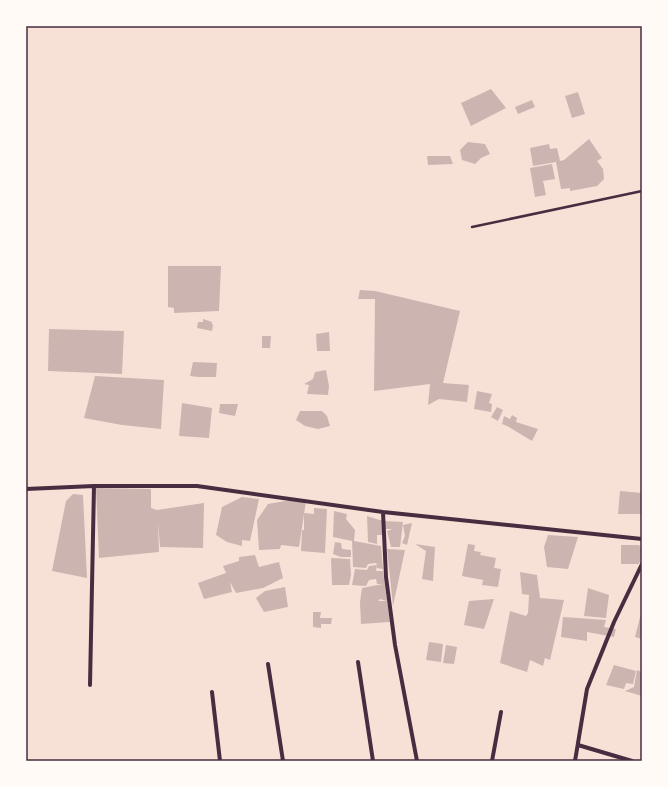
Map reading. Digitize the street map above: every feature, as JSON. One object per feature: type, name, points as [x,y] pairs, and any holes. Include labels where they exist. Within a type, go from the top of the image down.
[{"type":"street","points":[[90,685],[94,486]]},
{"type":"street","points":[[26,489],[94,486],[197,486],[383,512],[642,539]]},
{"type":"street","points":[[383,512],[386,578],[395,645],[417,761]]},
{"type":"street","points":[[575,761],[587,689],[614,622],[642,564]]},
{"type":"street","points":[[358,662],[372,761]]},
{"type":"street","points":[[268,664],[283,761]]},
{"type":"street","points":[[212,692],[220,761]]},
{"type":"street","points":[[492,761],[501,712]]},
{"type":"street","points":[[578,745],[632,761]]},
{"type":"path","points":[[472,227],[642,191]]},
{"type":"building","points":[[491,89],[506,108],[471,126],[461,103]]},
{"type":"building","points":[[578,92],[585,114],[572,118],[565,96]]},
{"type":"building","points":[[532,100],[535,107],[518,114],[515,107]]},
{"type":"building","points":[[589,139],[602,158],[597,161],[603,169],[604,179],[597,186],[570,191],[570,188],[561,189],[556,162],[533,166],[530,148],[549,144],[550,149],[557,148],[560,161],[564,160]]},
{"type":"building","points":[[468,142],[485,144],[490,154],[481,158],[475,164],[462,160],[460,150]]},
{"type":"building","points":[[427,156],[450,156],[453,164],[428,165]]},
{"type":"building","points":[[552,164],[555,179],[543,181],[546,195],[535,197],[530,168]]},
{"type":"building","points":[[168,266],[221,266],[219,311],[174,313],[174,308],[168,307]]},
{"type":"building","points":[[360,290],[375,291],[460,311],[443,383],[469,385],[467,402],[439,399],[428,405],[430,384],[374,391],[375,299],[358,299]]},
{"type":"building","points":[[203,319],[212,322],[212,331],[197,328],[198,322],[203,322]]},
{"type":"building","points":[[49,329],[124,331],[122,374],[48,371]]},
{"type":"building","points":[[329,332],[330,351],[317,351],[316,334]]},
{"type":"building","points":[[262,336],[271,336],[270,348],[262,348]]},
{"type":"building","points":[[193,362],[217,363],[216,377],[190,376]]},
{"type":"building","points":[[326,370],[329,386],[328,395],[307,394],[309,385],[304,384],[313,379],[315,372]]},
{"type":"building","points":[[95,376],[164,380],[161,429],[122,425],[84,418]]},
{"type":"building","points":[[477,391],[492,394],[489,403],[492,404],[491,412],[474,409]]},
{"type":"building","points":[[182,403],[212,408],[209,438],[179,436]]},
{"type":"building","points":[[220,404],[238,404],[235,416],[219,413]]},
{"type":"building","points":[[497,407],[503,410],[498,421],[491,417]]},
{"type":"building","points":[[300,411],[322,411],[327,416],[330,426],[318,429],[305,426],[296,420]]},
{"type":"building","points":[[512,415],[517,418],[516,422],[538,429],[532,441],[502,424],[504,416],[510,419]]},
{"type":"building","points":[[96,488],[151,489],[151,508],[157,510],[204,503],[203,548],[160,547],[158,522],[159,552],[99,558]]},
{"type":"building","points":[[620,491],[642,493],[642,514],[618,514]]},
{"type":"building","points":[[73,494],[83,495],[87,578],[52,571],[66,501]]},
{"type":"building","points":[[242,497],[259,499],[250,541],[242,540],[242,546],[227,542],[216,535],[222,507]]},
{"type":"building","points":[[285,501],[306,501],[299,547],[281,545],[280,549],[259,550],[257,520],[268,504]]},
{"type":"building","points":[[314,508],[327,509],[325,553],[301,551],[302,530],[304,530],[304,513],[314,514]]},
{"type":"building","points":[[334,511],[347,514],[346,519],[355,530],[354,541],[381,546],[383,569],[377,568],[376,563],[368,564],[366,568],[353,567],[352,541],[333,537]]},
{"type":"building","points":[[367,516],[383,521],[403,522],[400,547],[391,547],[387,531],[392,529],[384,529],[384,535],[377,535],[377,544],[368,542]]},
{"type":"building","points":[[412,523],[407,545],[402,543],[405,536],[403,525]]},
{"type":"building","points":[[548,535],[578,537],[568,569],[547,567],[544,547]]},
{"type":"building","points":[[335,542],[341,543],[342,549],[351,550],[351,557],[341,557],[333,554]]},
{"type":"building","points":[[415,544],[435,547],[433,581],[422,579],[426,551]]},
{"type":"building","points":[[468,544],[475,545],[474,551],[481,552],[480,555],[496,558],[494,568],[501,569],[498,587],[482,585],[483,580],[462,576]]},
{"type":"building","points":[[621,545],[639,545],[642,549],[642,555],[639,564],[621,564]]},
{"type":"building","points":[[387,549],[405,550],[393,606]]},
{"type":"building","points":[[255,555],[259,567],[279,562],[283,578],[263,588],[236,593],[230,582],[232,592],[204,599],[198,583],[226,573],[223,566],[239,561],[239,557]]},
{"type":"building","points":[[331,558],[350,559],[351,575],[349,585],[332,585]]},
{"type":"building","points":[[377,565],[376,571],[383,571],[390,622],[361,624],[360,602],[362,588],[383,584],[377,584],[376,579],[369,580],[366,586],[352,585],[355,569],[367,570],[369,566]]},
{"type":"building","points":[[520,572],[537,575],[540,598],[564,600],[550,660],[545,658],[543,666],[530,660],[527,672],[500,663],[510,611],[526,616],[528,613],[529,595],[522,594]]},
{"type":"building","points":[[285,587],[288,607],[264,612],[256,598],[265,591]]},
{"type":"building","points":[[588,588],[609,595],[606,618],[584,616]]},
{"type":"building","points":[[494,599],[484,629],[464,625],[469,601]]},
{"type":"building","points":[[313,612],[321,612],[320,618],[332,618],[331,624],[321,624],[321,628],[313,627]]},
{"type":"building","points":[[563,617],[606,620],[604,627],[616,629],[614,637],[587,632],[587,641],[561,637]]},
{"type":"building","points":[[640,617],[642,617],[642,639],[635,637]]},
{"type":"building","points":[[429,642],[443,644],[441,662],[426,660]]},
{"type":"building","points":[[446,645],[457,647],[454,664],[443,663]]},
{"type":"building","points":[[614,665],[636,671],[633,684],[626,683],[624,689],[606,685]]},
{"type":"building","points":[[637,670],[642,672],[642,696],[625,691],[634,687]]}]
